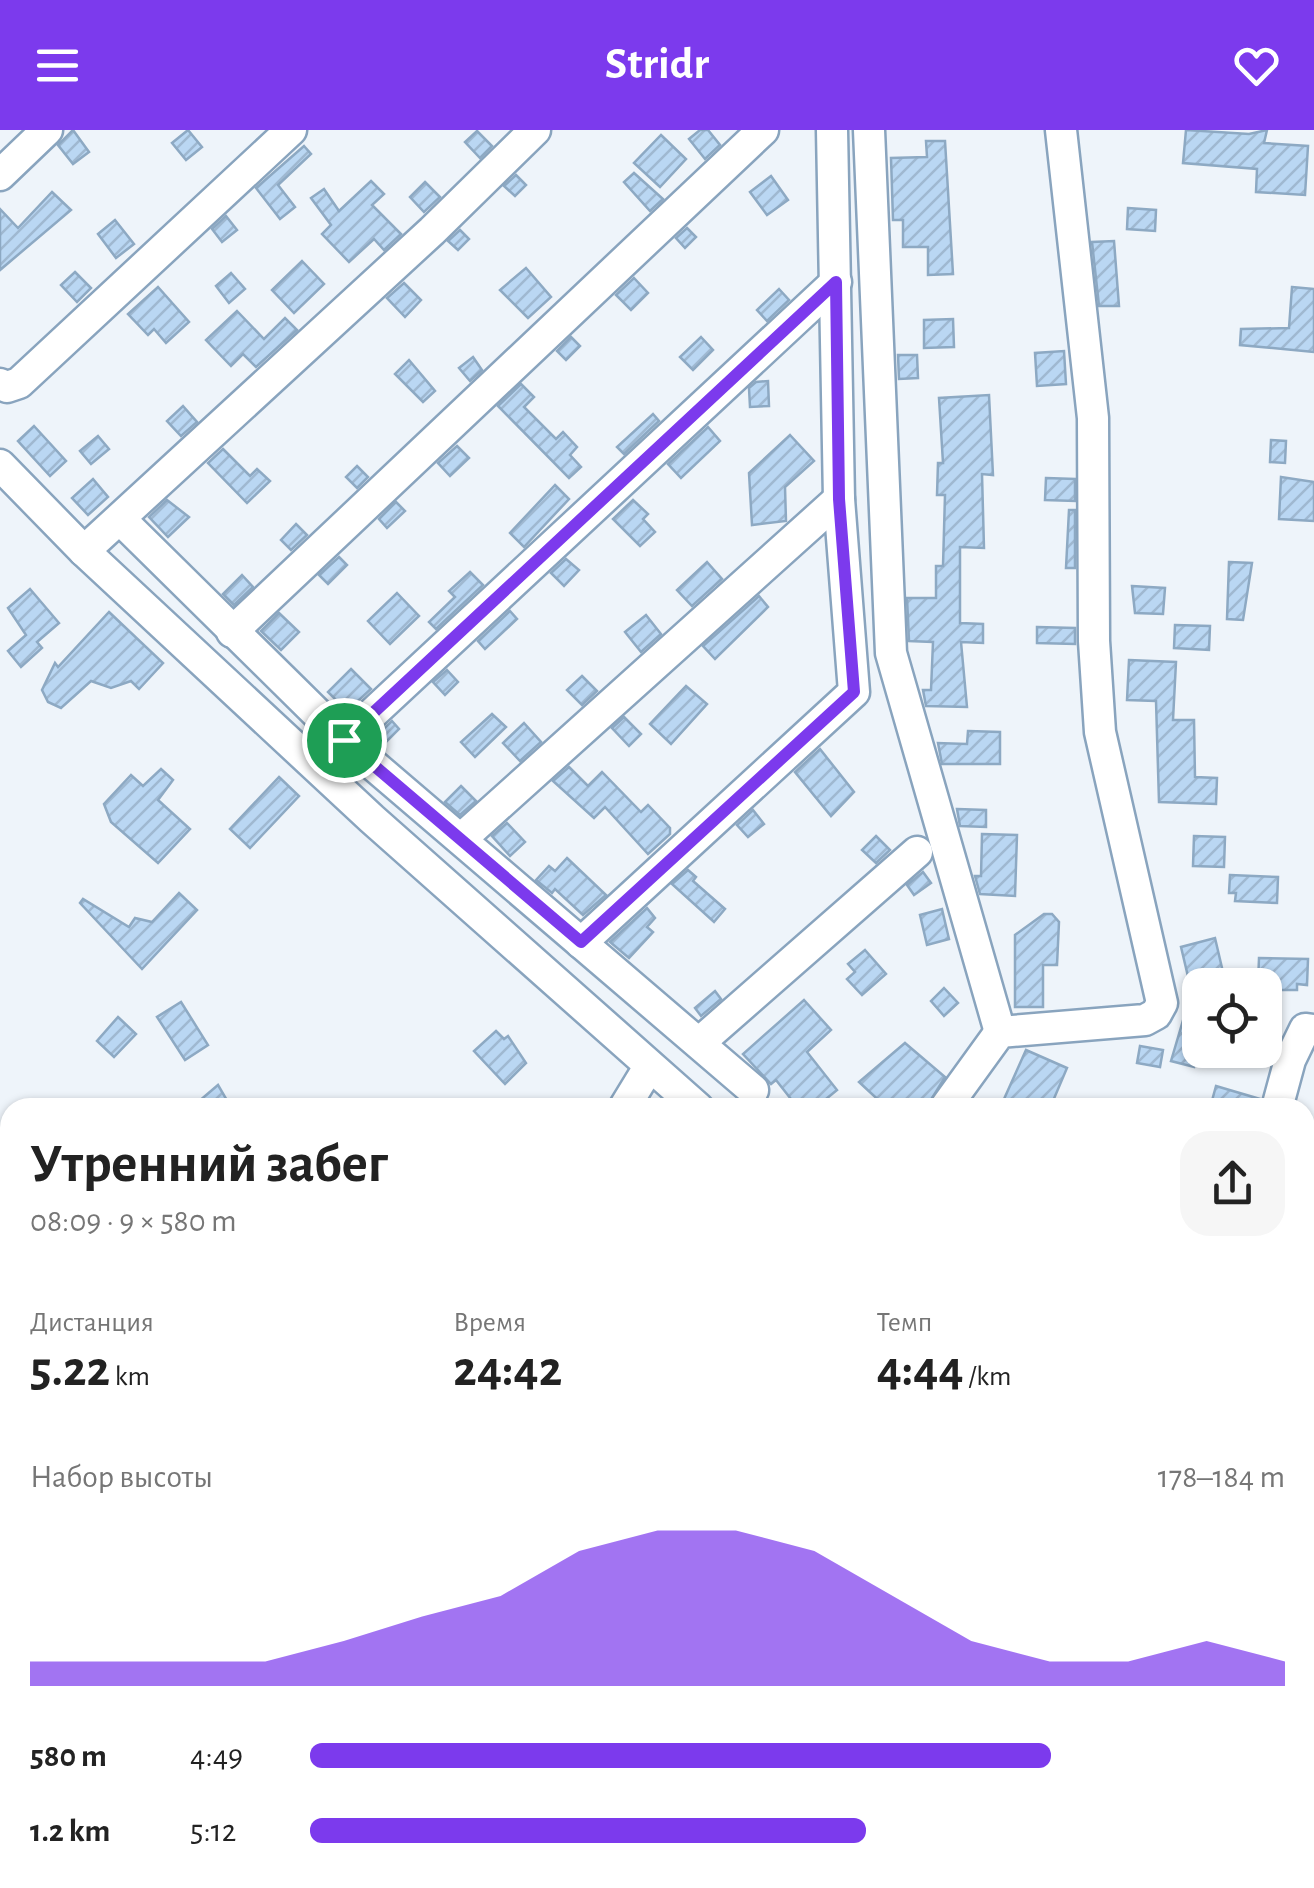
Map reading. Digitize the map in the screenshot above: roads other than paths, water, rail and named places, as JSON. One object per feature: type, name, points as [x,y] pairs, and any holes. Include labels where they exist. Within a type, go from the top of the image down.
[{"type":"street","points":[[0,174],[47,130]]},
{"type":"street","points":[[0,384],[7,388],[19,383],[291,130]]},
{"type":"street","points":[[84,550],[534,130]]},
{"type":"street","points":[[232,632],[763,130]]},
{"type":"street","points":[[581,942],[854,692],[839,499],[832,130]]},
{"type":"street","points":[[869,130],[890,653],[1000,1032]]},
{"type":"street","points":[[952,1098],[1000,1032],[1145,1020],[1156,1014],[1162,1002],[1100,732],[1094,641],[1093,418],[1061,130]]},
{"type":"street","points":[[344,740],[836,282]]},
{"type":"street","points":[[0,465],[84,550],[372,819],[686,1098]]},
{"type":"street","points":[[461,840],[839,499]]},
{"type":"street","points":[[120,519],[344,740],[753,1090]]},
{"type":"street","points":[[700,1043],[916,852]]},
{"type":"street","points":[[1279,1098],[1298,1041],[1306,1029],[1314,1030]]},
{"type":"street","points":[[630,1098],[649,1067]]}]
